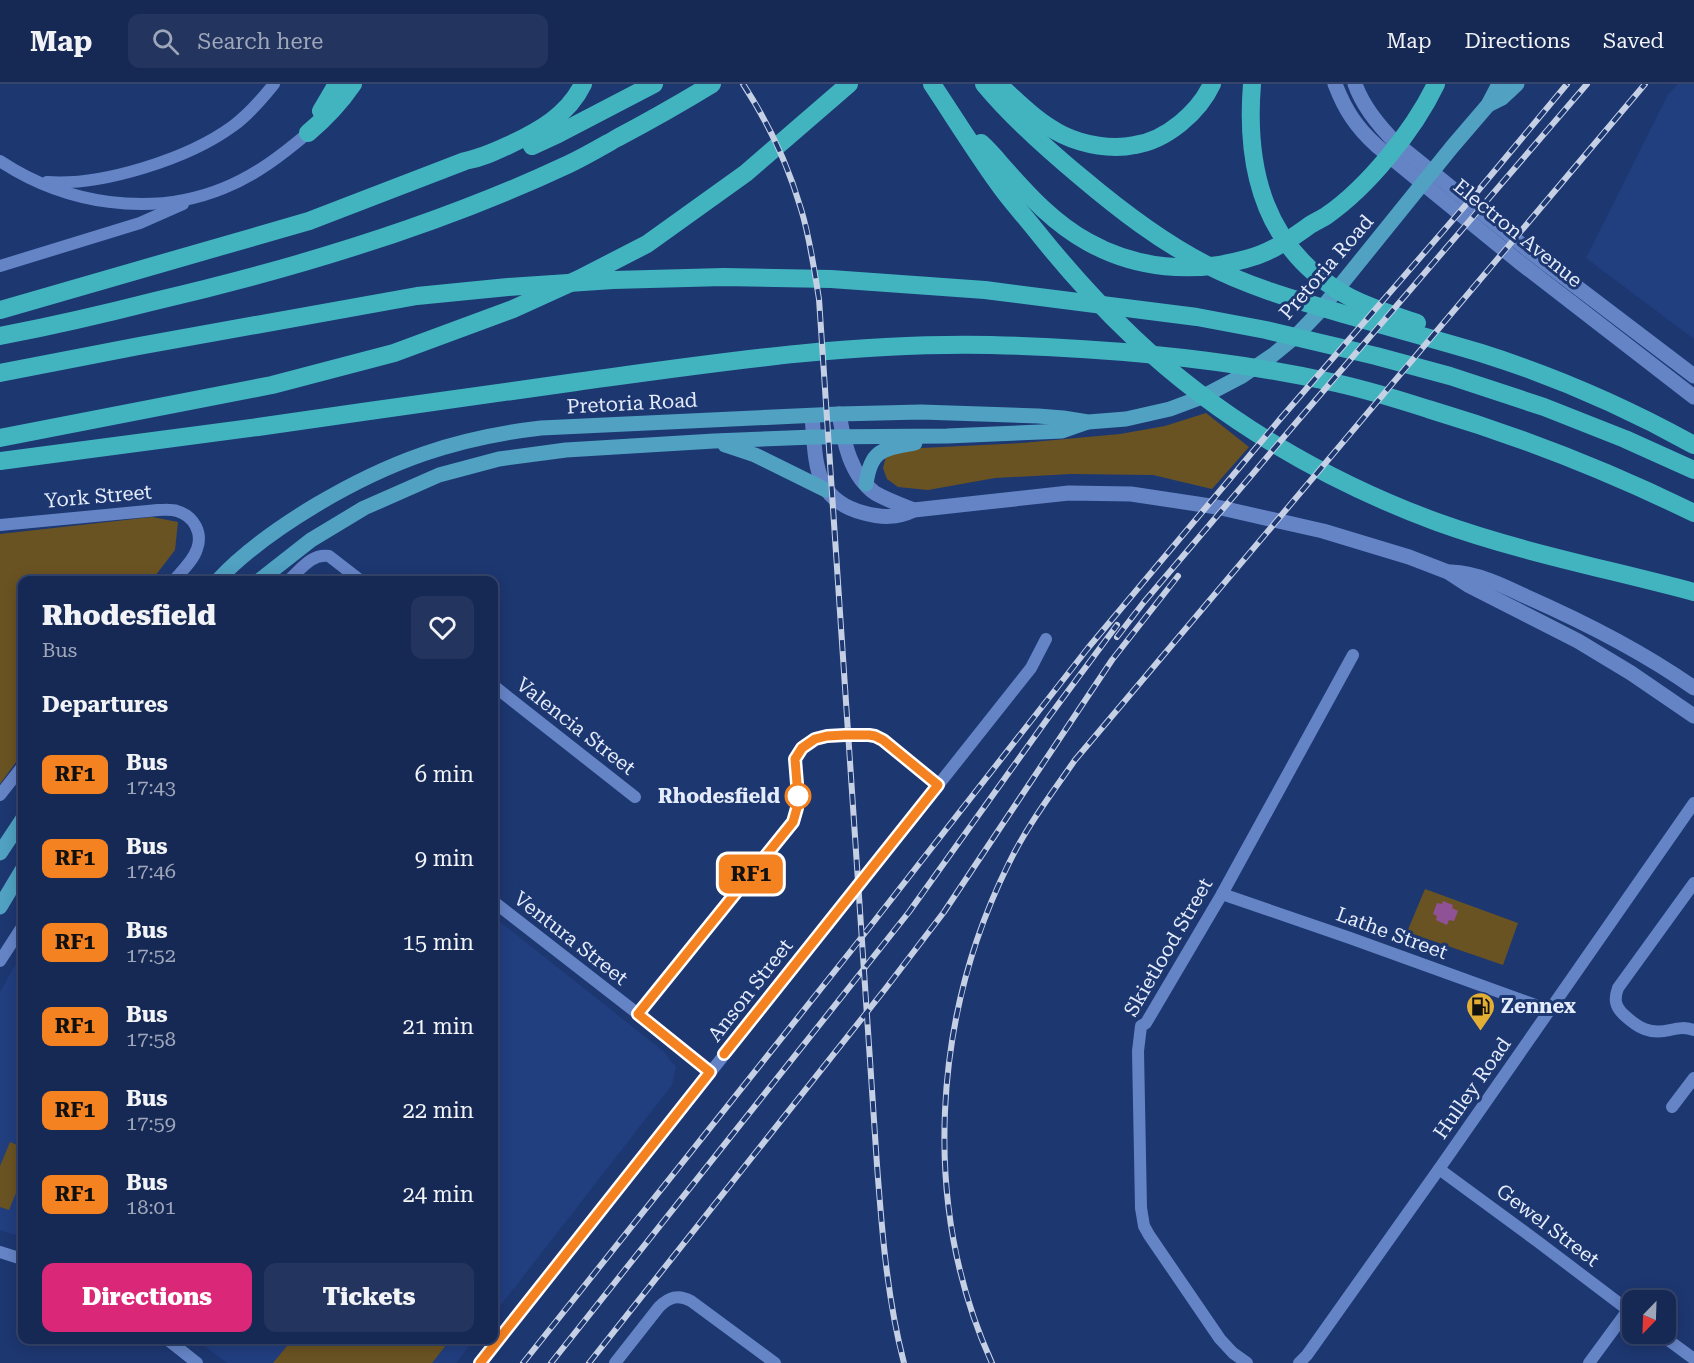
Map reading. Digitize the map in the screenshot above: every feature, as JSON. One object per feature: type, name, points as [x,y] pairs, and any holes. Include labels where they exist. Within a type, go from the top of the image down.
[{"type":"highway","points":[[308,132],[337,84]]},
{"type":"highway","points":[[308,132],[337,107],[353,84]]},
{"type":"highway","points":[[465,161],[477,151],[540,119],[559,102],[570,84]]},
{"type":"highway","points":[[0,310],[309,221],[465,161],[485,156],[543,128],[573,102],[583,84]]},
{"type":"highway","points":[[309,221],[335,218],[361,211],[504,158],[558,134],[654,84]]},
{"type":"highway","points":[[0,336],[200,291],[399,233],[475,205],[570,163],[677,106],[712,84]]},
{"type":"highway","points":[[932,84],[999,185],[1064,266],[1127,332],[1206,398],[1250,428],[1299,459],[1334,477],[1382,500],[1437,522],[1533,551],[1694,592]]},
{"type":"highway","points":[[984,84],[1002,106],[1105,198],[1175,247],[1206,265],[1281,296],[1482,353],[1576,388]]},
{"type":"highway","points":[[998,84],[1033,116],[1061,134],[1096,146],[1136,145],[1166,133],[1190,116],[1204,99],[1212,84]]},
{"type":"highway","points":[[1252,84],[1250,121],[1252,149],[1262,194],[1272,219],[1284,239],[1314,273],[1346,296],[1365,305],[1501,352],[1694,445]]},
{"type":"highway","points":[[961,129],[990,151],[1045,211],[1071,232],[1105,251],[1126,259],[1166,267],[1208,267],[1248,259],[1271,250],[1327,215],[1362,184],[1396,146],[1419,115],[1436,84]]},
{"type":"highway","points":[[0,438],[272,385],[394,353],[513,309],[647,244],[746,173],[850,86]]},
{"type":"highway","points":[[0,373],[417,296],[613,280],[724,277],[831,279],[985,290],[1197,317],[1266,330],[1450,376],[1574,419],[1694,470]]},
{"type":"highway","points":[[0,461],[766,356],[861,348],[992,345],[1115,352],[1208,361],[1337,383],[1457,417],[1554,451],[1648,490],[1694,513]]},
{"type":"main road","name":"Electron Avenue","points":[[1335,84],[1349,115],[1360,130],[1377,146],[1518,261],[1694,397]]},
{"type":"main road","name":"Electron Avenue","points":[[1355,84],[1370,114],[1396,143],[1527,249],[1694,376]]},
{"type":"main road","name":"Pretoria Road","points":[[222,576],[286,523],[349,486],[439,448],[503,433],[541,429],[839,414],[921,412],[1007,414],[1088,422],[1126,419],[1170,409],[1212,392],[1242,376],[1295,337],[1318,313],[1488,105],[1499,84]]},
{"type":"main road","name":"Pretoria Road","points":[[1488,105],[1502,98],[1517,84]]},
{"type":"main road","points":[[839,414],[848,454],[858,474],[874,492],[914,510]]},
{"type":"main road","points":[[812,416],[818,470],[826,490]]},
{"type":"main road","name":"Pretoria Road","points":[[265,576],[282,561],[363,508],[440,475],[499,459],[566,450],[714,441],[1062,431],[1088,422]]},
{"type":"main road","points":[[866,484],[869,466],[882,450],[947,436]]},
{"type":"main road","points":[[714,441],[755,455],[826,490],[849,508],[873,515],[894,517],[914,510],[1069,493],[1131,494],[1228,509],[1323,531],[1448,572],[1468,585],[1578,641],[1631,673],[1694,716]]},
{"type":"main road","points":[[1448,572],[1461,572],[1496,583],[1547,605],[1610,636],[1694,688]]},
{"type":"main road","points":[[0,853],[18,826]]},
{"type":"main road","points":[[0,907],[18,877]]},
{"type":"street","points":[[0,152],[32,179],[66,183],[94,181],[187,152],[219,136],[234,126],[274,84]]},
{"type":"street","points":[[0,266],[140,223],[195,198],[226,187],[266,165],[291,148],[308,132]]},
{"type":"street","points":[[0,161],[32,179],[75,195],[112,201],[155,204],[195,198]]},
{"type":"street","name":"York Street","points":[[0,525],[177,511],[196,525],[199,532],[198,547],[191,561],[178,576]]},
{"type":"street","points":[[294,576],[319,556],[329,556],[355,576]]},
{"type":"street","name":"Anson Street","points":[[498,1340],[1032,668],[1046,639]]},
{"type":"street","name":"Skietlood Street","points":[[1248,1363],[1233,1353],[1220,1339],[1144,1226],[1138,1051],[1141,1026],[1146,1023],[1222,894],[1353,655]]},
{"type":"street","name":"Valencia Street","points":[[498,689],[635,798]]},
{"type":"street","points":[[0,795],[18,772]]},
{"type":"street","name":"Hulley Road","points":[[1299,1363],[1307,1355],[1439,1169],[1694,803]]},
{"type":"street","points":[[1694,884],[1618,988],[1615,1000],[1621,1012],[1639,1028],[1649,1032],[1680,1028],[1694,1030]]},
{"type":"street","name":"Lathe Street","points":[[1222,894],[1549,1010]]},
{"type":"street","name":"Ventura Street","points":[[498,905],[710,1072]]},
{"type":"street","points":[[0,961],[18,933]]},
{"type":"street","points":[[1672,1107],[1694,1078]]},
{"type":"street","name":"Gewel Street","points":[[1439,1169],[1622,1306]]},
{"type":"street","points":[[0,1252],[18,1257]]},
{"type":"street","points":[[615,1363],[659,1307],[675,1297],[691,1302],[775,1363]]},
{"type":"street","points":[[1589,1363],[1622,1322]]},
{"type":"street","points":[[173,1344],[197,1363]]},
{"type":"street","name":"Anson Street","points":[[480,1363],[495,1344]]},
{"type":"street","points":[[1673,1344],[1694,1359]]},
{"type":"shaded area","points":[[1678,84],[1694,84],[1694,339],[1586,258],[1668,95]]},
{"type":"shaded area","points":[[1206,413],[1249,447],[1212,489],[1153,475],[1071,474],[995,478],[928,490],[898,487],[887,479],[883,468],[886,456],[902,449],[1022,443],[1120,434],[1165,426]]},
{"type":"shaded area","points":[[152,517],[178,522],[175,550],[155,576],[18,576],[18,759],[0,784],[0,534]]},
{"type":"shaded area","points":[[1425,889],[1518,923],[1503,965],[1407,932]]},
{"type":"shaded area","points":[[1443,901],[1453,905],[1452,908],[1458,911],[1454,921],[1449,920],[1447,925],[1436,920],[1437,916],[1433,914],[1437,903],[1442,904]]},
{"type":"shaded area","points":[[498,920],[663,1051],[676,1067],[672,1085],[498,1309]]},
{"type":"shaded area","points":[[18,960],[18,1236],[0,1230],[0,992]]},
{"type":"shaded area","points":[[10,1142],[18,1145],[18,1188],[9,1210],[0,1207],[0,1166]]},
{"type":"shaded area","points":[[202,1344],[471,1344],[456,1363],[227,1363]]},
{"type":"shaded area","points":[[289,1344],[447,1344],[432,1363],[273,1363]]},
{"type":"railway","points":[[743,84],[761,113],[790,176],[807,231],[819,299],[879,1190],[889,1289],[904,1363]]},
{"type":"railway","points":[[523,1363],[1088,648],[1567,84]]},
{"type":"railway","points":[[1117,637],[1295,424],[1587,84]]},
{"type":"railway","points":[[992,1363],[969,1302],[954,1240],[946,1176],[945,1111],[951,1047],[964,983],[983,922],[1016,849],[1075,760],[1645,84]]},
{"type":"railway","points":[[589,1363],[944,912],[1112,660],[1178,576]]},
{"type":"railway","points":[[551,1363],[909,912],[1117,625]]},
{"type":"bus line","name":"RF1","points":[[498,1340],[710,1072],[638,1014],[793,822],[798,796],[795,759],[799,752],[808,743],[827,736],[875,736],[938,785],[724,1054]]},
{"type":"bus line","name":"RF1","points":[[480,1363],[495,1344]]},
{"type":"place","name":"Rhodesfield","points":[[798,796]]},
{"type":"place","name":"Zennex","points":[[1480,1032]]}]
